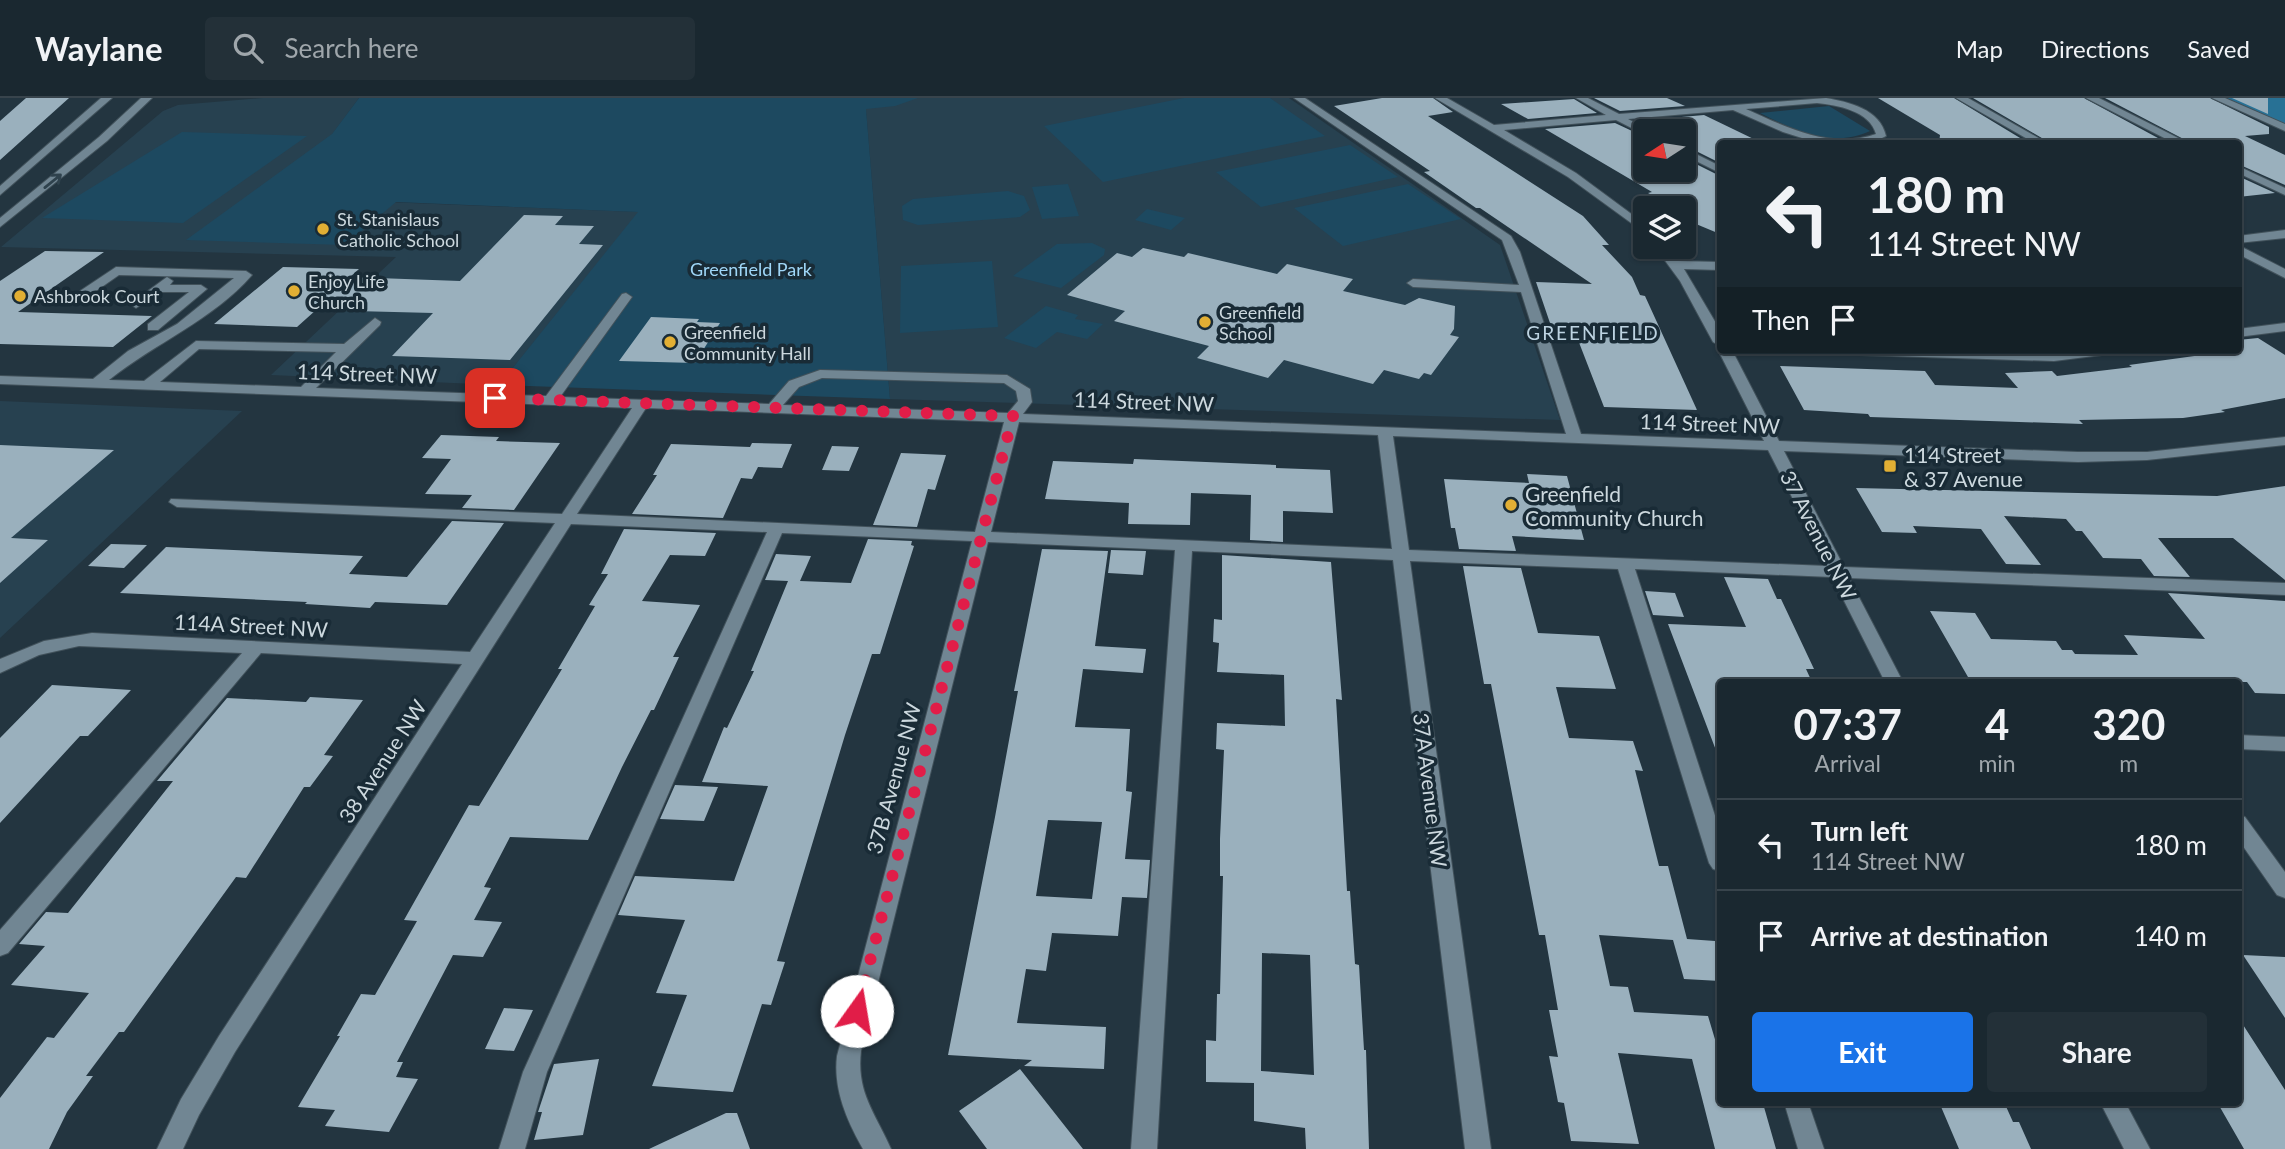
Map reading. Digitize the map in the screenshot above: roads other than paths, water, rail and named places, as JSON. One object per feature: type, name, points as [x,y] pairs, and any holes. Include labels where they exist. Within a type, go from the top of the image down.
[{"type":"street","points":[[0,192],[112,100],[148,98]]},
{"type":"street","points":[[0,224],[68,169],[148,98]]},
{"type":"street","points":[[1299,98],[1500,232],[1511,244],[1575,439]]},
{"type":"street","points":[[1440,98],[1595,190],[1633,220]]},
{"type":"street","points":[[1581,98],[1633,126]]},
{"type":"street","points":[[1961,98],[2037,140]]},
{"type":"street","points":[[2091,98],[2177,140]]},
{"type":"street","points":[[2217,98],[2285,128]]},
{"type":"street","points":[[1492,128],[1817,100],[1836,102],[1864,114],[1878,125],[1881,136],[1865,140]]},
{"type":"street","points":[[1734,107],[1813,139],[1828,140]]},
{"type":"street","points":[[1696,157],[1717,168]]},
{"type":"street","points":[[2242,171],[2285,192]]},
{"type":"street","points":[[2242,239],[2285,234]]},
{"type":"street","points":[[2242,250],[2285,274]]},
{"type":"street","points":[[1672,259],[1717,337]]},
{"type":"street","points":[[1677,265],[1717,266]]},
{"type":"street","points":[[72,302],[116,271],[246,275],[182,327],[133,354],[97,383]]},
{"type":"street","points":[[136,304],[177,273]]},
{"type":"street","points":[[1413,283],[1526,289]]},
{"type":"street","points":[[153,327],[201,289],[158,288]]},
{"type":"street","points":[[550,401],[626,297]]},
{"type":"street","points":[[305,391],[375,322]]},
{"type":"street","points":[[2242,332],[2285,327]]},
{"type":"street","points":[[148,385],[196,345],[347,348]]},
{"type":"street","name":"37 Avenue NW","points":[[1727,354],[1892,679]]},
{"type":"street","points":[[1941,354],[2054,358],[2082,354]]},
{"type":"street","name":"37B Avenue NW","points":[[773,408],[794,384],[820,374],[1007,379],[1023,389],[1024,402],[1013,416],[853,1027],[848,1067],[854,1098],[865,1131],[878,1149]]},
{"type":"street","name":"114 Street NW","points":[[0,380],[1013,416],[1774,447],[2121,457],[2189,453],[2285,440]]},
{"type":"street","name":"38 Avenue NW","points":[[170,1149],[227,1044],[642,404]]},
{"type":"street","name":"37A Avenue NW","points":[[1385,432],[1478,1149]]},
{"type":"street","points":[[177,502],[1401,555],[2285,589]]},
{"type":"street","points":[[512,1149],[534,1072],[776,527]]},
{"type":"street","points":[[1144,1149],[1184,545]]},
{"type":"street","points":[[1625,563],[1717,854]]},
{"type":"street","name":"114A Street NW","points":[[0,667],[26,652],[63,641],[92,639],[475,658]]},
{"type":"street","points":[[0,946],[256,648]]},
{"type":"street","points":[[2242,741],[2285,744]]},
{"type":"street","points":[[2242,829],[2285,889]]},
{"type":"street","points":[[1797,1106],[1811,1149]]},
{"type":"street","points":[[2114,1106],[2137,1149]]},
{"type":"place","name":"St. Stanislaus Catholic School","points":[[323,229]]},
{"type":"place","name":"Enjoy Life Church","points":[[294,291]]},
{"type":"place","name":"Ashbrook Court","points":[[20,296]]},
{"type":"place","name":"Greenfield School","points":[[1205,322]]},
{"type":"place","name":"Greenfield Community Hall","points":[[670,342]]},
{"type":"place","name":"114 Street & 37 Avenue","points":[[1890,466]]},
{"type":"place","name":"Greenfield Community Church","points":[[1511,505]]},
{"type":"district","name":"GREENFIELD","points":[[1593,332]]},
{"type":"park label","name":"Greenfield Park","points":[[751,269]]}]
